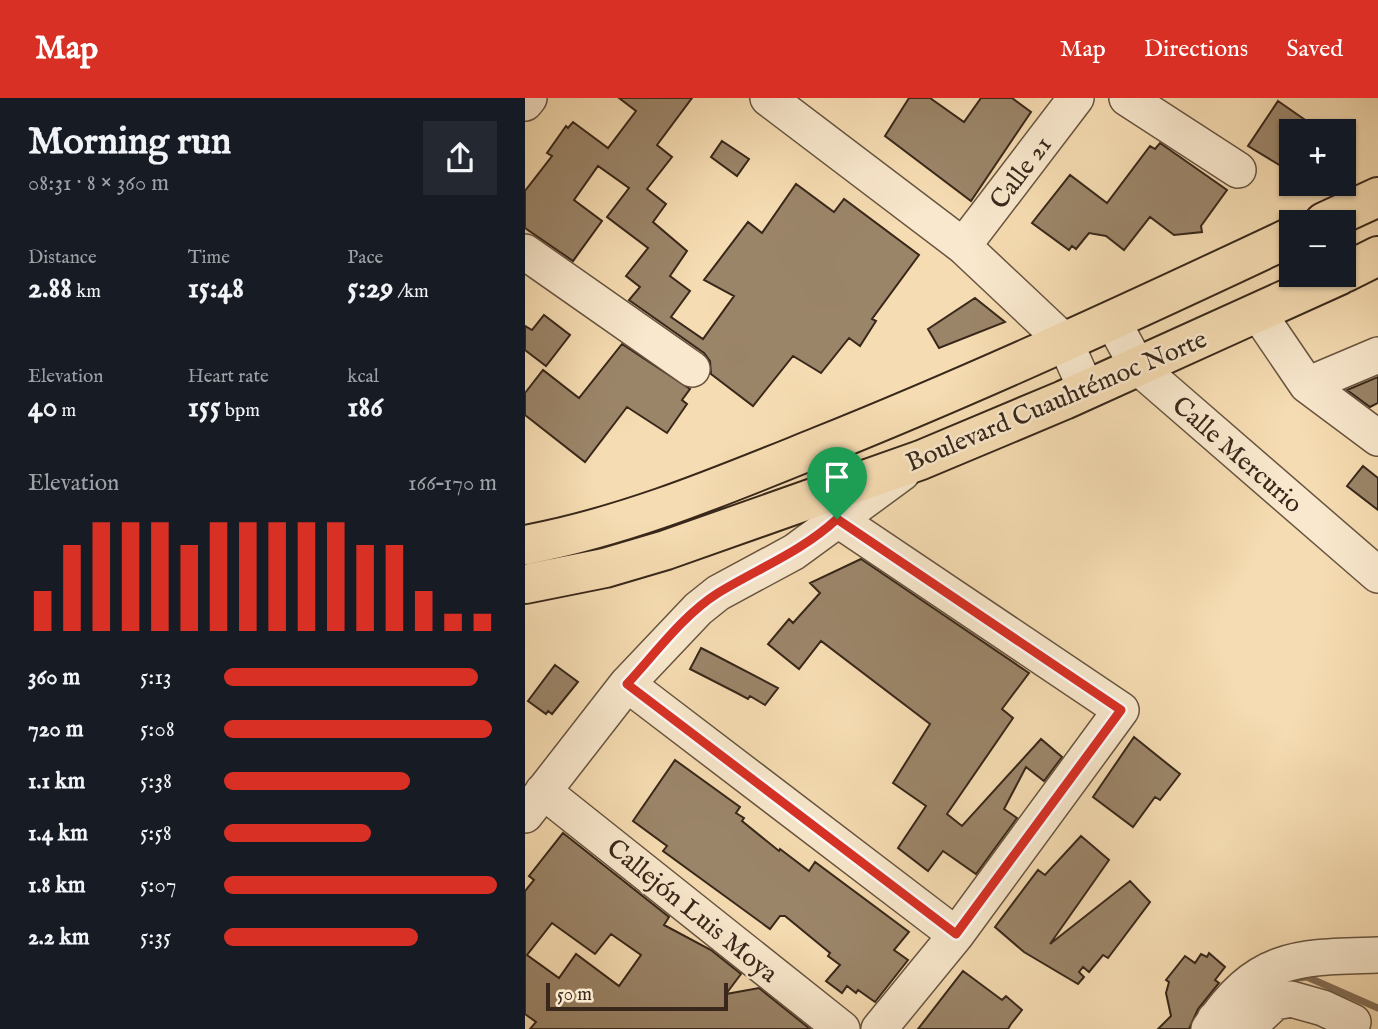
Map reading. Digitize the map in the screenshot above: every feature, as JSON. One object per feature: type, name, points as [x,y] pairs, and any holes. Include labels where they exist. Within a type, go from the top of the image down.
[{"type":"main road","points":[[1350,210],[1378,197]]},
{"type":"main road","name":"Boulevard Cuauhtémoc Norte","points":[[525,545],[586,533],[668,507],[951,393],[1279,243]]},
{"type":"main road","name":"Boulevard Cuauhtémoc Norte","points":[[1356,267],[1378,256]]},
{"type":"main road","name":"Boulevard Cuauhtémoc Norte","points":[[525,584],[605,568],[666,550],[921,460],[1314,287]]},
{"type":"street","points":[[525,103],[529,98]]},
{"type":"street","points":[[768,98],[963,246],[1065,342],[1086,389]]},
{"type":"street","name":"Calle 21","points":[[963,246],[1076,98]]},
{"type":"street","points":[[1127,98],[1238,170]]},
{"type":"street","points":[[525,252],[692,369]]},
{"type":"street","points":[[1258,313],[1307,385],[1378,438]]},
{"type":"street","name":"Calle Mercurio","points":[[1112,320],[1137,366],[1378,575]]},
{"type":"street","points":[[1307,385],[1378,355]]},
{"type":"street","points":[[534,803],[627,684],[698,609],[718,593],[795,552],[921,460]]},
{"type":"street","points":[[837,519],[1121,710],[956,934],[879,1029]]},
{"type":"street","points":[[627,684],[956,934]]},
{"type":"street","name":"Callejón Luis Moya","points":[[534,803],[842,1029]]},
{"type":"street","points":[[1229,1021],[1236,991],[1270,969],[1324,956],[1378,955]]},
{"type":"street","points":[[1229,1021],[1275,1002],[1291,999],[1323,1008],[1353,1022]]},
{"type":"building","points":[[619,98],[692,98],[657,145],[672,157],[647,189],[666,204],[653,222],[687,251],[670,276],[690,291],[671,317],[703,339],[734,296],[704,280],[748,222],[762,233],[796,184],[834,212],[844,199],[919,255],[872,319],[876,321],[860,346],[849,338],[821,373],[793,356],[753,406],[711,374],[710,361],[704,353],[629,300],[640,287],[626,276],[648,248],[607,217],[629,188],[598,166],[574,200],[602,221],[573,261],[525,228],[525,191],[552,156],[547,153],[566,126],[568,128],[573,122],[608,148],[636,111]]},
{"type":"building","points":[[909,98],[930,98],[964,122],[981,98],[1012,98],[1031,112],[971,201],[885,136]]},
{"type":"building","points":[[1278,101],[1304,119],[1279,119],[1279,165],[1248,146]]},
{"type":"building","points":[[722,141],[749,159],[737,176],[711,157]]},
{"type":"building","points":[[1160,143],[1227,190],[1201,226],[1202,232],[1174,235],[1150,217],[1124,250],[1106,236],[1089,233],[1076,249],[1072,246],[1069,250],[1032,223],[1070,175],[1107,203],[1150,146],[1155,149]]},
{"type":"building","points":[[975,298],[1005,322],[939,348],[928,329]]},
{"type":"building","points":[[544,315],[570,335],[546,366],[525,350],[525,326],[532,330]]},
{"type":"building","points":[[622,344],[690,389],[682,400],[687,404],[667,433],[627,407],[585,462],[525,415],[525,393],[543,370],[579,398]]},
{"type":"building","points":[[1378,377],[1378,403],[1370,407],[1347,390]]},
{"type":"building","points":[[1363,466],[1378,478],[1378,510],[1347,486]]},
{"type":"building","points":[[861,559],[1029,673],[1002,709],[1013,718],[947,814],[962,826],[1041,739],[1062,757],[1044,781],[1026,767],[1004,809],[1017,818],[976,874],[943,851],[928,871],[898,848],[926,806],[893,783],[930,724],[821,641],[799,669],[768,644],[789,619],[793,623],[820,593],[810,583]]},
{"type":"building","points":[[701,648],[778,688],[765,705],[690,669]]},
{"type":"building","points":[[555,665],[578,682],[552,714],[548,711],[546,714],[528,701]]},
{"type":"building","points":[[1134,737],[1180,774],[1160,800],[1155,797],[1133,827],[1093,797]]},
{"type":"building","points":[[675,760],[740,807],[736,813],[744,818],[742,821],[779,851],[780,849],[809,871],[815,862],[909,932],[894,950],[908,960],[875,1002],[847,986],[842,993],[826,981],[840,965],[828,956],[830,953],[785,916],[780,916],[770,929],[663,851],[667,846],[633,821]]},
{"type":"building","points":[[563,833],[669,917],[664,925],[711,950],[741,974],[726,994],[759,988],[810,1029],[530,1029],[536,1022],[525,1014],[525,891],[534,880],[529,876]],"holes":[[[552,923],[595,954],[611,934],[641,955],[619,986],[576,954],[559,978],[527,955]]]},
{"type":"building","points":[[1081,836],[1109,860],[1050,944],[1130,881],[1150,902],[1108,958],[1103,955],[1089,972],[1083,967],[1079,972],[1084,977],[1078,984],[1024,952],[995,927],[1038,870],[1045,875]]},
{"type":"building","points":[[1209,953],[1225,967],[1215,980],[1219,983],[1198,1009],[1189,1029],[1158,1029],[1171,1016],[1166,993],[1169,982],[1166,980],[1185,956],[1195,963],[1201,954],[1207,957]]},
{"type":"building","points":[[963,971],[1002,1000],[1006,996],[1022,1010],[1008,1029],[918,1029]]},
{"type":"waterway","points":[[1298,978],[1307,977],[1378,1008]]},
{"type":"route","points":[[837,519],[1121,710],[956,934],[627,684],[698,609],[718,593],[795,552],[837,519]]}]
